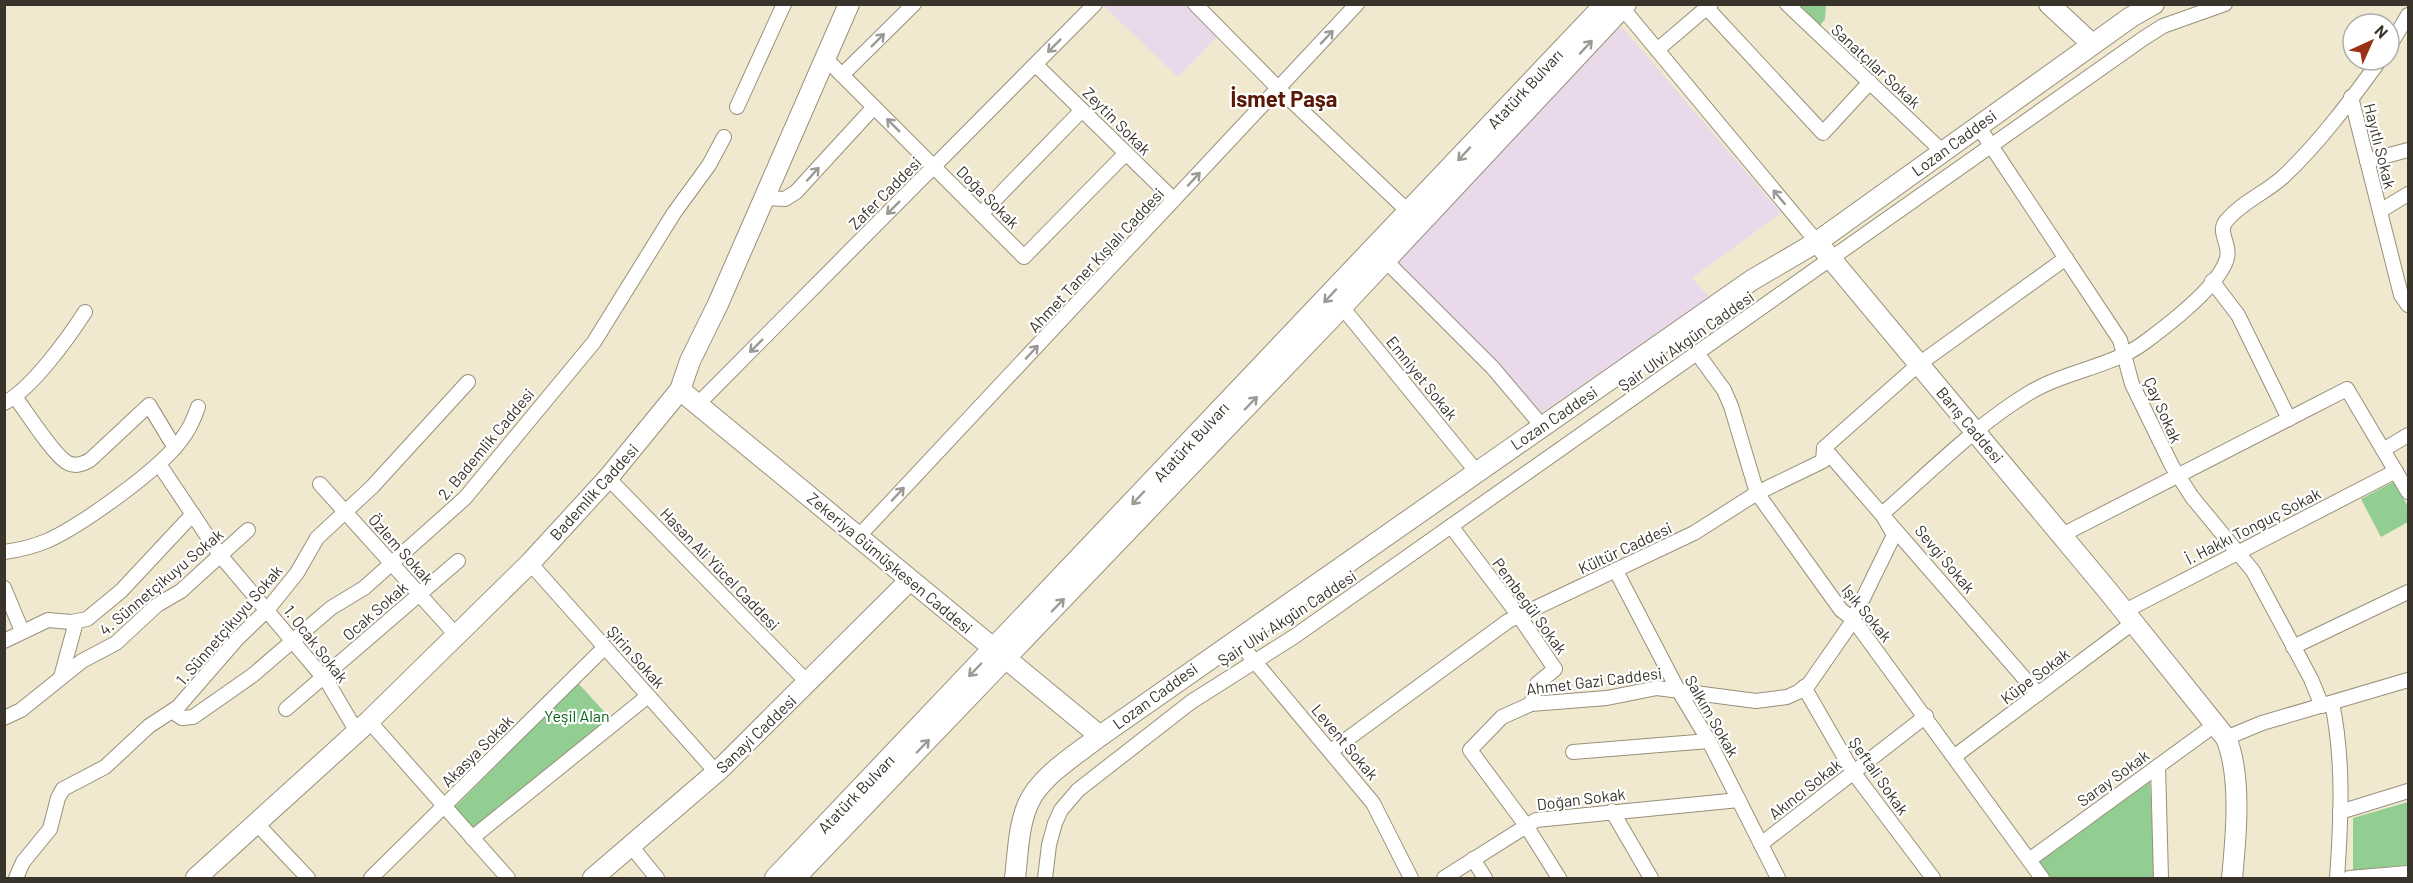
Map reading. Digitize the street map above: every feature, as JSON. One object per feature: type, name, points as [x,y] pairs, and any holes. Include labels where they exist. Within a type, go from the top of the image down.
[{"type":"street","points":[[737,107],[784,4]]},
{"type":"street","name":"Bademlik Caddesi","points":[[196,879],[363,727],[530,563],[608,478],[680,390],[690,361],[765,198],[849,4]]},
{"type":"street","points":[[842,75],[914,4]]},
{"type":"street","name":"Zafer Caddesi","points":[[698,404],[1095,4]]},
{"type":"street","points":[[1195,4],[1279,89],[1415,218]]},
{"type":"street","name":"Ahmet Taner Kışlalı Caddesi","points":[[858,537],[1358,4]]},
{"type":"street","name":"Sanatçılar Sokak","points":[[1787,4],[1943,152]]},
{"type":"street","points":[[2049,4],[2092,44]]},
{"type":"street","name":"Lozan Caddesi","points":[[1015,879],[1020,833],[1029,801],[1050,777],[1100,736],[1752,280],[1817,242],[2092,44],[2154,4]]},
{"type":"street","name":"Şair Ulvi Akgün Caddesi","points":[[1045,879],[1049,845],[1061,810],[1078,790],[1174,715],[1233,674],[1255,662],[1451,526],[2155,31],[2225,4]]},
{"type":"street","name":"Barış Caddesi","points":[[1618,5],[1976,432],[2221,731],[2232,753],[2236,776],[2232,879]]},
{"type":"street","name":"Atatürk Bulvarı","points":[[795,879],[1000,655],[1618,5]]},
{"type":"street","points":[[1657,50],[1709,6],[1823,133],[1870,82]]},
{"type":"street","points":[[2401,28],[2409,15]]},
{"type":"street","name":"Doğa Sokak","points":[[825,58],[1024,257],[1126,153]]},
{"type":"street","name":"Zeytin Sokak","points":[[1036,64],[1174,200]]},
{"type":"street","points":[[1882,514],[1976,432],[2043,385],[2125,354],[2145,342],[2212,281],[2227,259],[2228,245],[2222,230],[2225,221],[2284,176],[2322,135],[2371,72]]},
{"type":"street","name":"Hayıtlı Sokak","points":[[2351,98],[2401,295],[2409,305]]},
{"type":"street","points":[[765,198],[785,199],[796,192],[874,107]]},
{"type":"street","points":[[981,214],[1083,110]]},
{"type":"street","name":"Çay Sokak","points":[[1978,126],[2120,340],[2137,395],[2177,476],[2253,571],[2327,705],[2338,747],[2340,812],[2337,879]]},
{"type":"street","name":"2. Bademlik Caddesi","points":[[173,712],[188,718],[201,713],[253,675],[331,608],[356,594],[392,564],[471,491],[588,350],[674,213],[709,165],[724,137]]},
{"type":"street","points":[[2367,161],[2409,150]]},
{"type":"street","points":[[2380,211],[2409,194]]},
{"type":"street","points":[[1380,255],[1486,361],[1542,426]]},
{"type":"street","name":"Atatürk Bulvarı","points":[[775,879],[1000,655],[1342,307],[1380,255]]},
{"type":"street","name":"Kültür Caddesi","points":[[1331,751],[1465,651],[1519,616],[1694,533],[1757,493],[1823,461],[1824,448],[1919,364],[2066,258]]},
{"type":"street","points":[[2212,281],[2238,315],[2289,419]]},
{"type":"street","name":"Emniyet Sokak","points":[[1342,307],[1476,471]]},
{"type":"street","points":[[85,312],[62,346],[10,400],[60,456],[71,465],[80,465],[90,460],[149,405],[175,448]]},
{"type":"street","name":"Işık Sokak","points":[[1697,353],[1724,390],[1731,406],[1757,493],[1841,610],[1853,619],[1926,716],[2042,879]]},
{"type":"street","name":"1. Sünnetçikuyu Sokak","points":[[16,879],[23,862],[47,834],[63,789],[105,767],[149,726],[173,712],[237,639],[268,609],[297,573],[317,538],[372,487],[468,382]]},
{"type":"street","points":[[2061,535],[2347,389],[2409,492]]},
{"type":"street","name":"Zekeriya Gümüşkesen Caddesi","points":[[680,390],[1100,736]]},
{"type":"street","points":[[4,552],[27,548],[52,538],[159,464],[188,430],[198,407]]},
{"type":"street","points":[[2383,450],[2409,435]]},
{"type":"street","name":"Sevgi Sokak","points":[[1824,448],[2038,694]]},
{"type":"street","name":"1. Ocak Sokak","points":[[159,464],[220,555],[294,639],[363,727],[444,807],[508,879]]},
{"type":"street","name":"İ. Hakkı Tonguç Sokak","points":[[2129,617],[2240,552],[2396,471]]},
{"type":"street","name":"Hasan Ali Yücel Caddesi","points":[[608,478],[808,683]]},
{"type":"street","name":"Özlem Sokak","points":[[320,484],[457,636]]},
{"type":"street","points":[[4,641],[48,620],[76,622],[87,619],[108,602],[193,513]]},
{"type":"street","name":"Ahmet Gazi Caddesi","points":[[1525,824],[1470,750],[1502,717],[1531,704],[1607,698],[1657,688],[1677,688],[1756,701],[1787,697],[1804,687],[1816,674],[1853,619],[1894,535],[1882,514]]},
{"type":"street","name":"Pembegül Sokak","points":[[1451,526],[1519,616],[1555,669],[1537,684],[1531,704]]},
{"type":"street","name":"4. Sünnetçikuyu Sokak","points":[[4,718],[21,710],[61,677],[90,657],[112,646],[157,605],[181,591],[248,530]]},
{"type":"street","name":"Ocak Sokak","points":[[286,709],[458,561]]},
{"type":"street","name":"Şirin Sokak","points":[[530,563],[716,772]]},
{"type":"street","name":"Salkım Sokak","points":[[1616,571],[1677,688],[1709,741],[1778,879]]},
{"type":"street","name":"Sanayi Caddesi","points":[[593,879],[716,772],[910,580]]},
{"type":"street","points":[[4,588],[22,631]]},
{"type":"street","points":[[2293,646],[2409,592]]},
{"type":"street","name":"Küpe Sokak","points":[[1955,756],[2038,694],[2129,617]]},
{"type":"street","points":[[61,677],[76,622]]},
{"type":"street","name":"Levent Sokak","points":[[1236,639],[1374,803],[1411,879]]},
{"type":"street","name":"Akasya Sokak","points":[[371,879],[605,647]]},
{"type":"street","name":"Saray Sokak","points":[[2029,860],[2158,766],[2221,731],[2262,723],[2409,680]]},
{"type":"street","name":"Şeftali Sokak","points":[[1804,687],[1853,772],[1933,879]]},
{"type":"street","points":[[472,838],[648,696]]},
{"type":"street","name":"Akıncı Sokak","points":[[1761,844],[1926,716]]},
{"type":"street","points":[[1573,752],[1709,741]]},
{"type":"street","points":[[2158,766],[2161,879]]},
{"type":"street","points":[[2340,812],[2409,791]]},
{"type":"street","name":"Doğan Sokak","points":[[1444,879],[1525,824],[1549,816],[1738,800]]},
{"type":"street","points":[[1612,811],[1651,879]]},
{"type":"street","points":[[1525,824],[1559,879]]},
{"type":"street","points":[[258,825],[308,879]]},
{"type":"street","points":[[631,846],[657,879]]},
{"type":"street","points":[[1473,859],[1485,879]]},
{"type":"street","points":[[2349,879],[2409,873]]},
{"type":"shaded area","points":[[1103,5],[1190,5],[1220,34],[1178,77]]},
{"type":"shaded area","points":[[1621,26],[1781,213],[1692,278],[1710,298],[1539,414],[1487,353],[1397,262]]},
{"type":"green space","points":[[1795,5],[1826,5],[1825,19],[1819,27]]},
{"type":"green space","points":[[2395,481],[2408,507],[2408,522],[2381,537],[2361,499]]},
{"type":"green space","name":"Yeşil Alan","points":[[578,683],[610,718],[473,829],[454,808]]},
{"type":"green space","points":[[2150,780],[2155,878],[2047,878],[2038,862]]},
{"type":"green space","points":[[2408,802],[2408,865],[2353,870],[2353,818]]},
{"type":"district","name":"İsmet Paşa","points":[[1284,99]]}]
